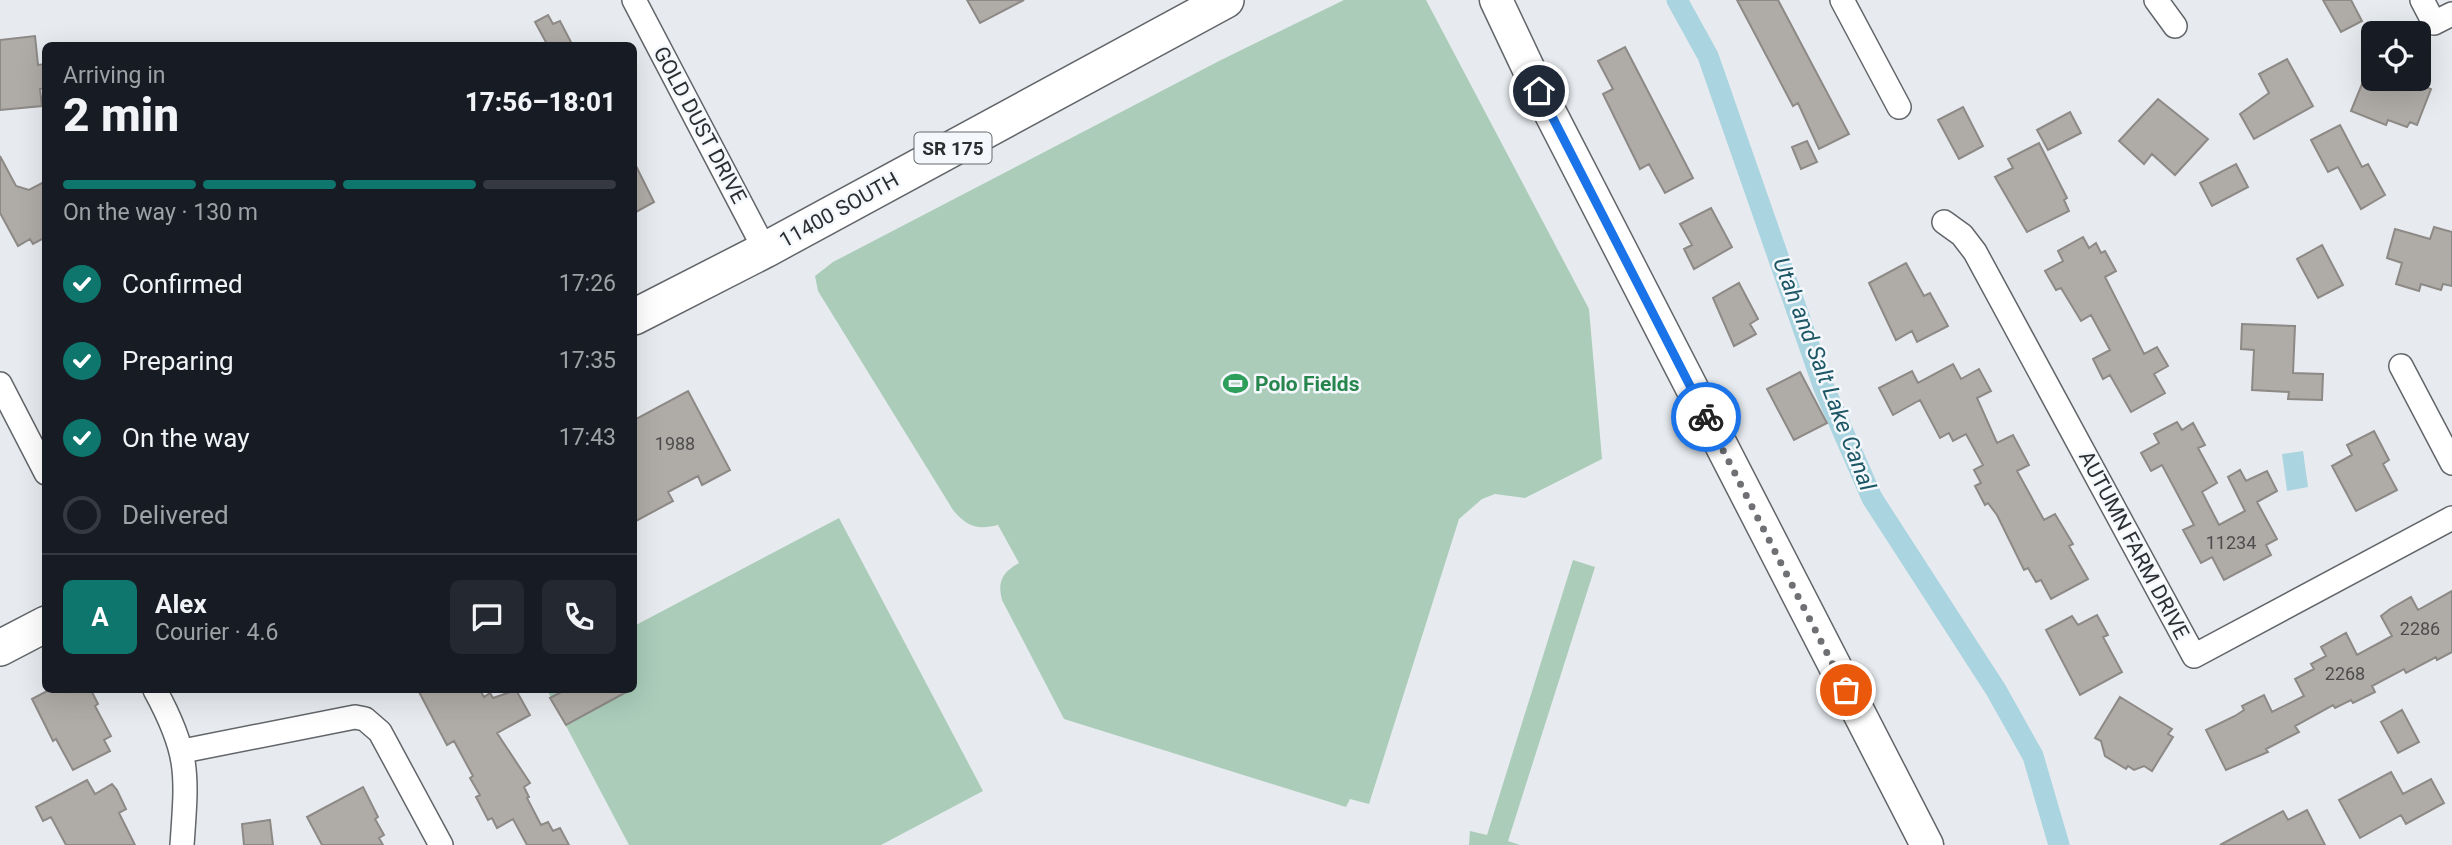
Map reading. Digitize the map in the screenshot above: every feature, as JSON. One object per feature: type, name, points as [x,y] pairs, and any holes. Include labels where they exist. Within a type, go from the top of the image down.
[{"type":"main road","name":"11400 SOUTH","points":[[637,315],[765,250],[1226,0]]},
{"type":"main road","points":[[0,648],[42,626]]},
{"type":"street","name":"GOLD DUST DRIVE","points":[[634,0],[765,250]]},
{"type":"street","points":[[1496,0],[1539,91],[1927,845]]},
{"type":"street","points":[[1842,0],[1899,107]]},
{"type":"street","points":[[2156,0],[2175,26]]},
{"type":"street","points":[[2422,0],[2443,18]]},
{"type":"street","name":"AUTUMN FARM DRIVE","points":[[1944,222],[1962,234],[1975,252],[2194,656],[2452,518]]},
{"type":"street","points":[[2402,366],[2452,463]]},
{"type":"street","points":[[0,384],[42,465]]},
{"type":"street","points":[[157,693],[173,723],[183,751],[187,805],[182,845]]},
{"type":"street","points":[[183,751],[355,717],[365,719],[385,740],[441,845]]},
{"type":"green space","name":"Polo Fields","points":[[1344,0],[1426,0],[1589,309],[1602,459],[1525,498],[1495,494],[1482,499],[1459,519],[1369,804],[1350,799],[1346,807],[1064,719],[1002,600],[1001,582],[1009,570],[1019,563],[998,525],[973,526],[953,510],[818,291],[815,276],[833,262],[1221,60]]},
{"type":"green space","points":[[839,518],[983,791],[881,845],[629,845],[549,693],[637,693],[637,624]]},
{"type":"green space","points":[[1573,560],[1595,567],[1508,841],[1520,845],[1469,845],[1470,831],[1487,835]]},
{"type":"water","points":[[2303,451],[2308,487],[2287,491],[2282,454]]},
{"type":"building","points":[[967,0],[1024,0],[980,23]]},
{"type":"building","points":[[1737,0],[1778,0],[1849,134],[1819,149],[1798,103],[1793,106]]},
{"type":"building","points":[[2323,0],[2351,0],[2362,21],[2341,32]]},
{"type":"building","points":[[548,15],[553,24],[560,21],[571,42],[546,42],[535,22]]},
{"type":"building","points":[[35,36],[38,65],[42,64],[42,106],[0,110],[0,40]]},
{"type":"building","points":[[1625,47],[1693,178],[1665,193],[1649,164],[1640,169],[1603,94],[1613,89],[1598,61]]},
{"type":"building","points":[[2287,59],[2313,106],[2254,139],[2240,114],[2269,93],[2259,74]]},
{"type":"building","points":[[2361,86],[2361,91],[2430,91],[2417,125],[2410,122],[2407,127],[2388,120],[2386,125],[2351,111]]},
{"type":"building","points":[[2158,99],[2208,139],[2175,175],[2152,154],[2144,164],[2119,141]]},
{"type":"building","points":[[1963,107],[1983,146],[1959,159],[1938,120]]},
{"type":"building","points":[[2070,112],[2081,133],[2048,150],[2037,130]]},
{"type":"building","points":[[2340,125],[2362,167],[2368,164],[2385,195],[2361,209],[2338,167],[2328,172],[2311,140]]},
{"type":"building","points":[[1807,141],[1817,162],[1801,169],[1792,147]]},
{"type":"building","points":[[2039,143],[2067,198],[2064,200],[2069,211],[2027,232],[1995,177],[2013,168],[2008,159]]},
{"type":"building","points":[[0,156],[16,186],[29,190],[42,183],[42,239],[33,244],[30,239],[18,246],[0,213]]},
{"type":"building","points":[[2236,164],[2248,187],[2212,206],[2200,183]]},
{"type":"building","points":[[637,168],[654,202],[637,211]]},
{"type":"building","points":[[1711,208],[1732,247],[1694,269],[1684,249],[1692,245],[1680,224]]},
{"type":"building","points":[[2434,227],[2452,232],[2452,286],[2443,284],[2441,290],[2421,284],[2419,291],[2396,284],[2402,263],[2387,258],[2395,229],[2430,239]]},
{"type":"building","points":[[2083,237],[2089,248],[2096,243],[2101,253],[2105,251],[2116,271],[2105,277],[2144,354],[2157,347],[2168,366],[2154,374],[2165,393],[2131,412],[2110,375],[2103,379],[2093,359],[2110,350],[2091,315],[2081,321],[2061,288],[2056,290],[2045,271],[2063,261],[2058,251]]},
{"type":"building","points":[[2322,245],[2343,285],[2318,298],[2297,259]]},
{"type":"building","points":[[1906,263],[1924,296],[1930,293],[1948,326],[1917,342],[1912,331],[1896,340],[1869,283]]},
{"type":"building","points":[[1739,283],[1758,319],[1750,324],[1756,334],[1734,346],[1713,298]]},
{"type":"building","points":[[2242,324],[2295,326],[2293,373],[2323,374],[2322,400],[2288,399],[2289,392],[2252,390],[2254,350],[2241,349]]},
{"type":"building","points":[[1953,364],[1961,379],[1979,369],[1991,391],[1977,398],[1997,443],[2013,435],[2029,465],[2017,471],[2044,520],[2055,514],[2073,544],[2069,546],[2088,579],[2051,599],[2041,580],[2036,582],[2028,568],[2024,570],[1997,515],[1988,503],[1985,505],[1975,486],[1981,483],[1974,470],[1983,465],[1966,434],[1953,441],[1949,433],[1940,438],[1920,400],[1893,415],[1879,388],[1912,371],[1918,383]]},
{"type":"building","points":[[1800,372],[1827,423],[1794,440],[1767,389]]},
{"type":"building","points":[[688,391],[730,470],[702,485],[698,476],[668,492],[673,501],[637,520],[637,418]]},
{"type":"building","points":[[2177,422],[2182,430],[2193,423],[2205,445],[2198,448],[2217,483],[2202,492],[2219,525],[2245,511],[2228,477],[2240,470],[2246,481],[2267,471],[2277,491],[2257,502],[2277,539],[2266,545],[2271,555],[2224,580],[2212,557],[2201,563],[2183,530],[2194,525],[2162,465],[2151,471],[2141,453],[2159,443],[2154,434]]},
{"type":"building","points":[[2374,431],[2389,460],[2383,464],[2397,490],[2356,511],[2332,466],[2352,455],[2347,445]]},
{"type":"building","points":[[2452,591],[2452,652],[2406,673],[2404,669],[2372,686],[2375,692],[2353,703],[2351,700],[2335,708],[2333,705],[2295,726],[2299,732],[2266,749],[2268,752],[2226,770],[2206,730],[2235,716],[2244,710],[2242,706],[2264,695],[2272,712],[2304,696],[2295,679],[2314,669],[2311,664],[2326,656],[2321,647],[2346,633],[2357,655],[2392,636],[2381,616],[2390,609],[2411,597],[2418,610]]},
{"type":"building","points":[[2097,615],[2108,635],[2103,637],[2122,672],[2080,695],[2046,630],[2072,616],[2078,625]]},
{"type":"building","points":[[43,693],[92,693],[98,704],[95,706],[111,736],[104,740],[110,751],[73,770],[56,739],[53,741],[32,699]]},
{"type":"building","points":[[420,693],[482,693],[484,697],[490,693],[493,698],[518,693],[530,715],[497,733],[530,783],[524,787],[541,825],[548,822],[553,831],[560,828],[569,845],[527,845],[513,819],[497,828],[492,818],[488,820],[476,797],[480,795],[470,778],[473,776],[454,741],[447,745]]},
{"type":"building","points":[[559,693],[625,693],[566,725],[550,698]]},
{"type":"building","points":[[2120,697],[2172,729],[2168,734],[2173,737],[2152,771],[2144,766],[2134,770],[2128,766],[2126,769],[2105,756],[2101,741],[2095,738]]},
{"type":"building","points":[[2402,710],[2419,742],[2398,753],[2381,722]]},
{"type":"building","points":[[2391,772],[2403,794],[2431,779],[2444,803],[2406,824],[2401,815],[2360,838],[2339,800]]},
{"type":"building","points":[[87,780],[95,794],[112,784],[117,790],[126,809],[119,813],[135,845],[66,845],[51,817],[43,821],[36,807]]},
{"type":"building","points":[[363,787],[378,817],[375,819],[384,835],[379,838],[383,845],[322,845],[307,817]]},
{"type":"building","points":[[2307,810],[2325,845],[2220,845],[2283,811],[2288,820]]},
{"type":"building","points":[[270,820],[273,845],[244,845],[242,824]]},
{"type":"waterway","name":"Utah and Salt Lake Canal","points":[[1677,0],[1708,56],[1824,388],[1872,498],[1996,690],[2033,756],[2059,845]]},
{"type":"way so far","points":[[1706,417],[1846,690]]},
{"type":"place","name":"Polo Fields","points":[[1235,384]]},
{"type":"route","points":[[1539,91],[1706,417]]}]
